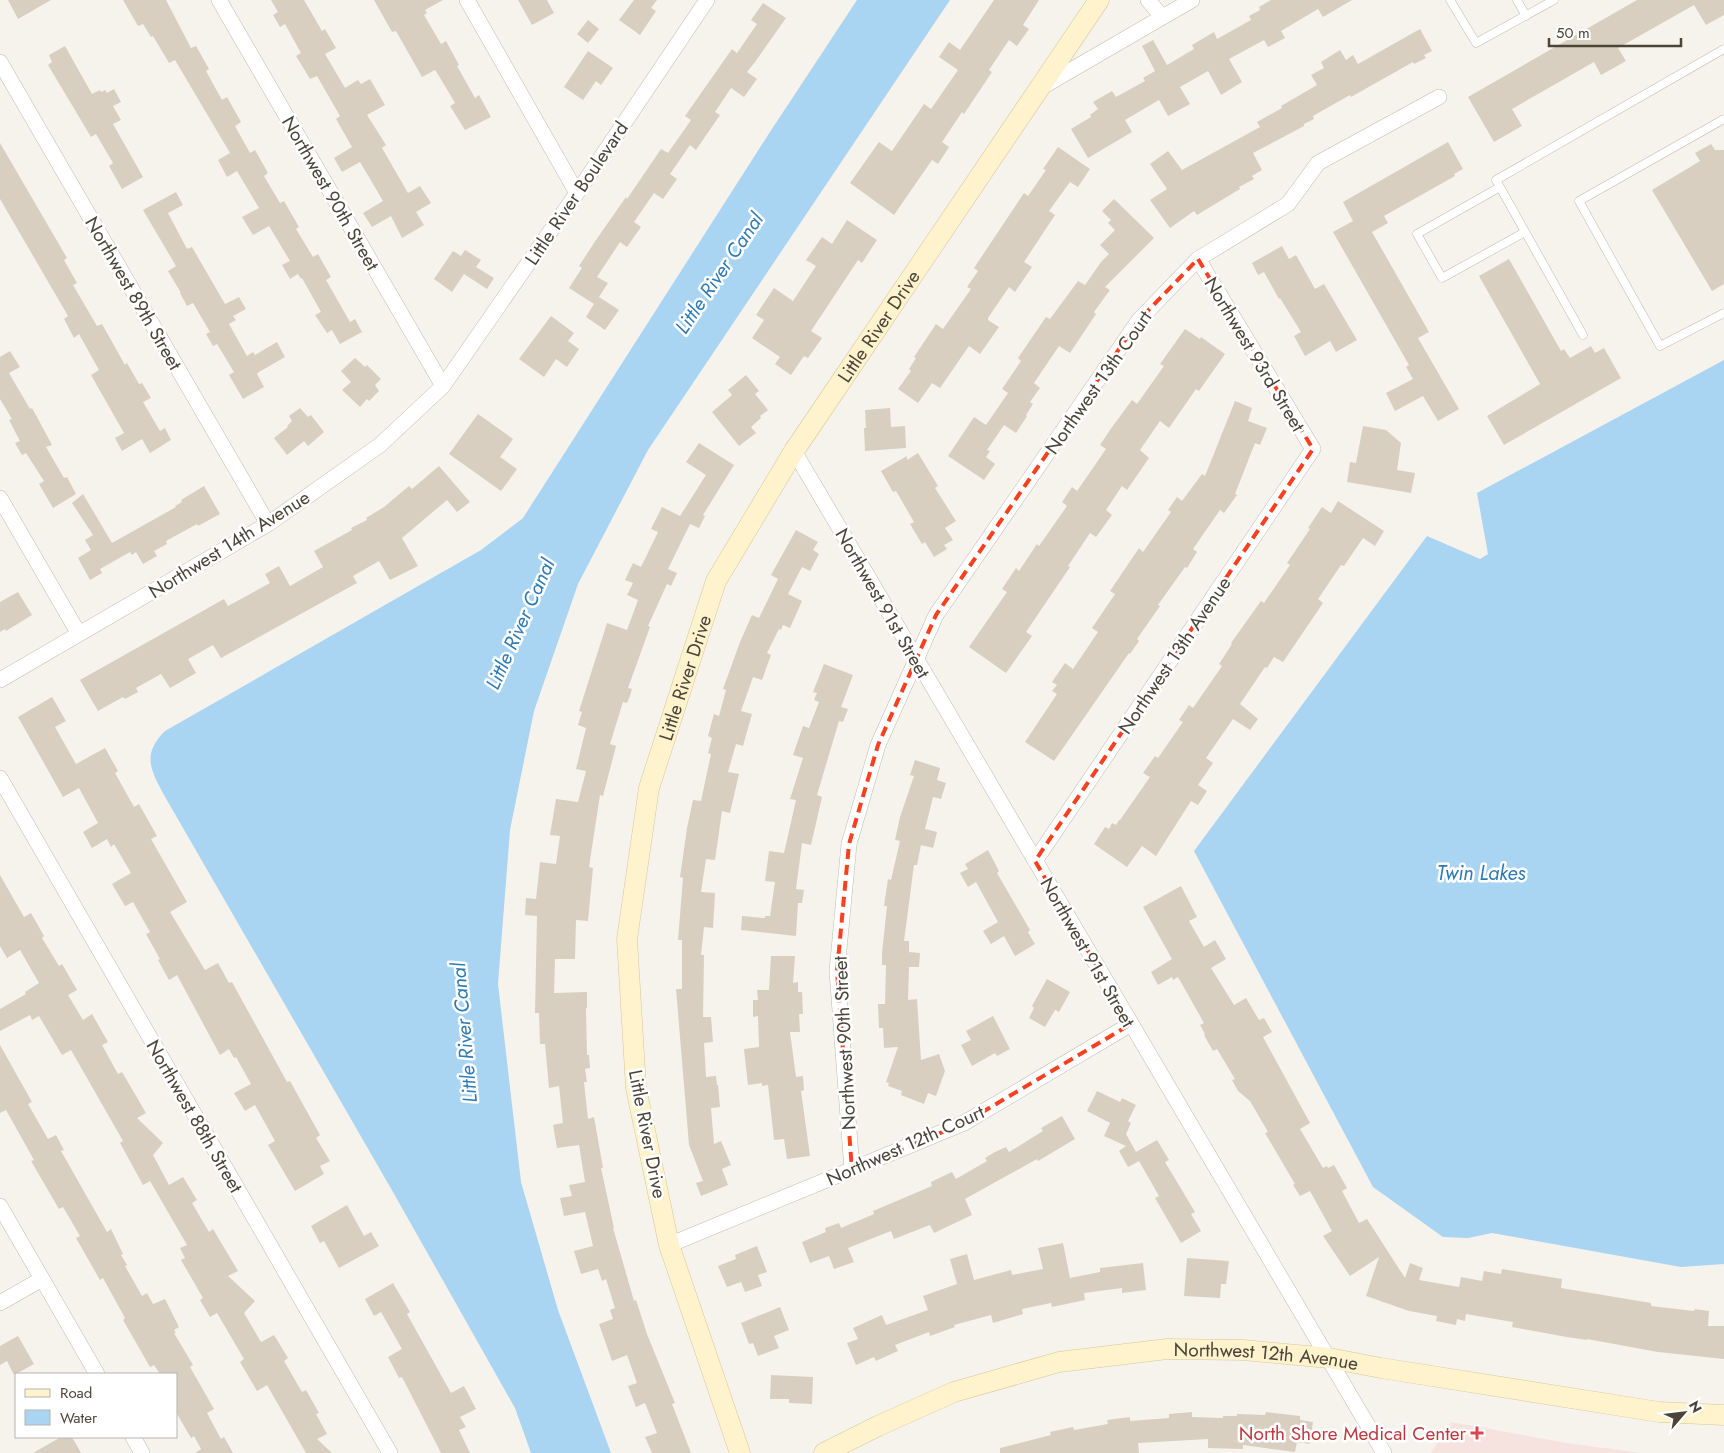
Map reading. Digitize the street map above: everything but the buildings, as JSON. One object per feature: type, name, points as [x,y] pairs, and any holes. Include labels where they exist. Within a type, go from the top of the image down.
[{"type":"street","name":"Northwest 90th Street","points":[[219,0],[442,386]]},
{"type":"street","points":[[467,0],[577,193]]},
{"type":"street","name":"Little River Boulevard","points":[[442,386],[577,193],[707,0]]},
{"type":"street","name":"Little River Drive","points":[[740,1453],[669,1245],[636,1088],[627,939],[649,788],[716,582],[794,451],[1099,0]]},
{"type":"street","points":[[1148,0],[1162,17]]},
{"type":"street","points":[[1041,88],[1192,0]]},
{"type":"street","name":"Northwest 89th Street","points":[[0,62],[268,524]]},
{"type":"street","name":"Northwest 13th Court","points":[[917,660],[936,616],[1139,320],[1198,259],[1288,204],[1318,163],[1439,97]]},
{"type":"street","name":"Northwest 93rd Street","points":[[1198,259],[1312,449]]},
{"type":"street","name":"Northwest 14th Avenue","points":[[0,680],[268,524],[380,445],[442,386]]},
{"type":"street","name":"Northwest 13th Avenue","points":[[1035,862],[1312,449]]},
{"type":"street","name":"Northwest 91st Street","points":[[794,451],[1384,1453]]},
{"type":"street","points":[[0,498],[78,634]]},
{"type":"street","name":"Northwest 90th Street","points":[[852,1170],[837,971],[848,844],[878,745],[917,660]]},
{"type":"street","name":"Northwest 88th Street","points":[[0,778],[390,1453]]},
{"type":"street","name":"Northwest 12th Court","points":[[669,1245],[964,1123],[1131,1024]]},
{"type":"street","points":[[0,1206],[96,1373]]},
{"type":"street","points":[[0,1303],[42,1279]]},
{"type":"street","name":"Northwest 12th Avenue","points":[[824,1453],[878,1426],[954,1392],[1059,1362],[1167,1349],[1244,1350],[1329,1358],[1659,1412],[1724,1415]]},
{"type":"street","points":[[134,1438],[142,1453]]},
{"type":"lane","points":[[1450,0],[1476,43],[1554,0]]},
{"type":"lane","points":[[1517,0],[1526,16]]},
{"type":"lane","points":[[1583,335],[1496,180],[1724,49]]},
{"type":"lane","points":[[1724,119],[1579,201],[1660,346],[1724,313]]},
{"type":"lane","points":[[1500,187],[1417,234],[1421,242],[1442,278],[1525,232]]},
{"type":"highlighted area","points":[[1198,259],[1313,449],[1035,861],[1131,1024],[964,1123],[852,1170],[837,971],[849,844],[878,745],[936,615],[1139,320]]},
{"type":"shaded area","name":"North Shore Medical Center","points":[[1451,1422],[1567,1443],[1641,1453],[1432,1453]]},
{"type":"water","name":"Little River Canal","points":[[857,0],[950,0],[648,450],[578,584],[534,711],[510,830],[498,984],[521,1182],[558,1310],[611,1453],[531,1453],[515,1408],[164,795],[152,769],[151,755],[153,747],[165,731],[481,550],[523,518],[768,135]]},
{"type":"water","name":"Twin Lakes","points":[[1724,360],[1724,1264],[1681,1267],[1492,1233],[1468,1238],[1443,1237],[1373,1187],[1194,851],[1427,536],[1480,559],[1488,554],[1477,493]]},
{"type":"place","name":"North Shore Medical Center","points":[[1477,1433]]}]
